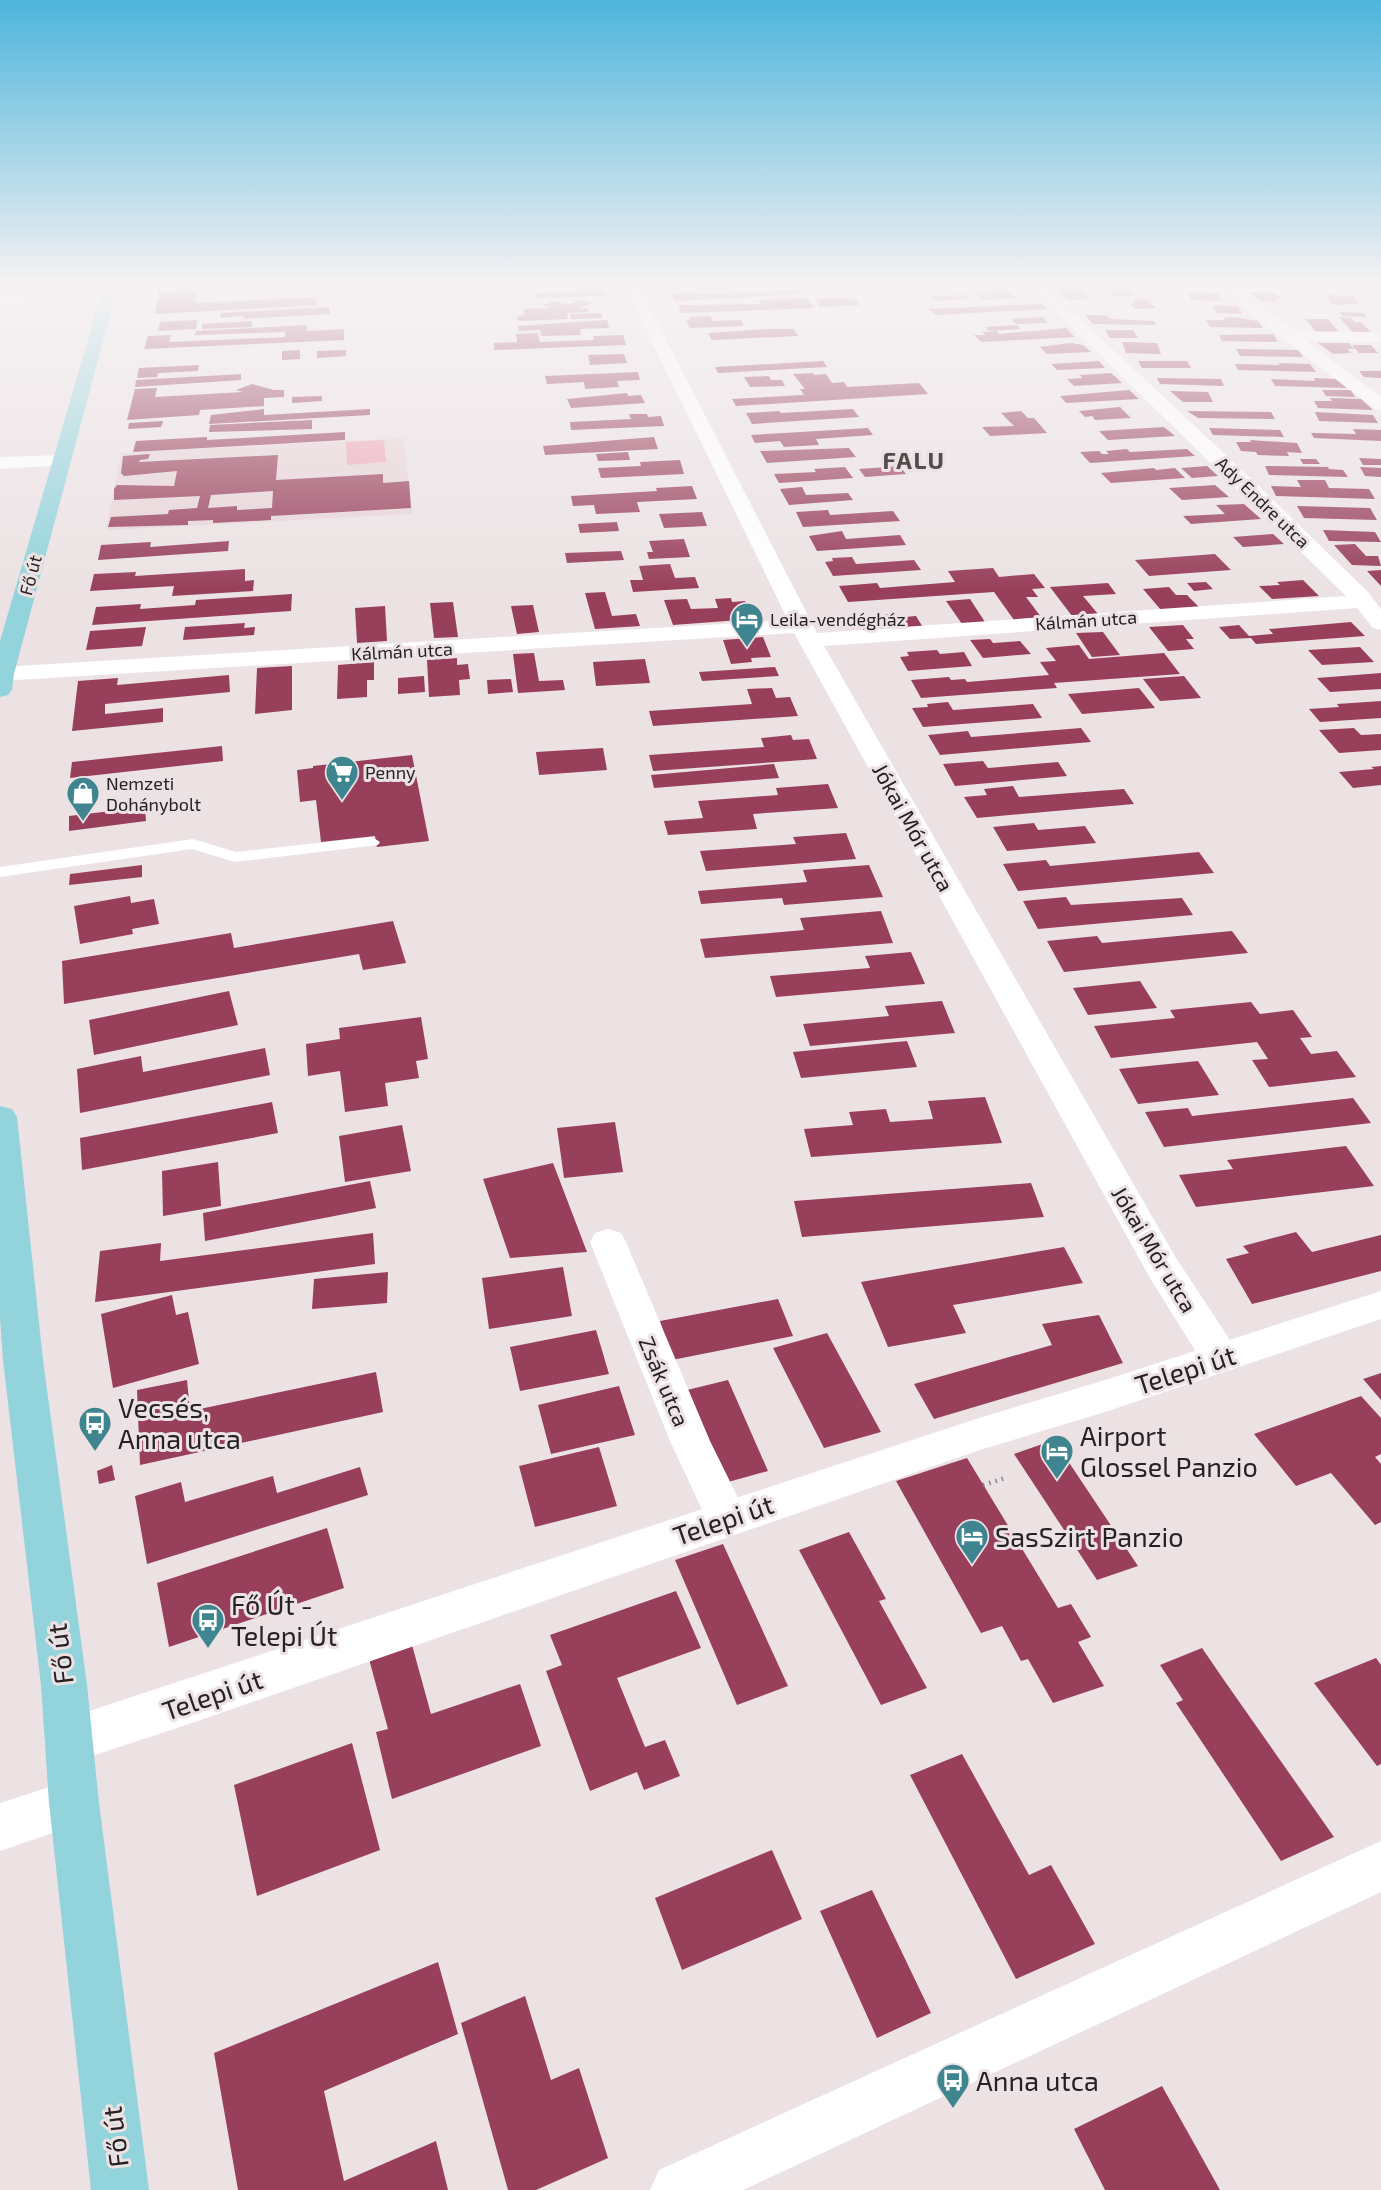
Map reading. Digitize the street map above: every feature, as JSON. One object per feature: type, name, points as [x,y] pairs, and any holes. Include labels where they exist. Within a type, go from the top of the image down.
[{"type":"main road","name":"Fő út","points":[[1,678],[82,387]]},
{"type":"main road","name":"Fő út","points":[[0,1120],[23,1360],[62,1674],[74,1803],[120,2190]]},
{"type":"street","name":"Jókai Mór utca","points":[[682,387],[805,633],[1163,1268],[1220,1357]]},
{"type":"street","name":"Ady Endre utca","points":[[1144,387],[1368,598],[1381,623]]},
{"type":"street","points":[[1356,387],[1381,405]]},
{"type":"street","points":[[0,463],[62,461]]},
{"type":"street","name":"Kálmán utca","points":[[1,678],[805,633],[1368,598]]},
{"type":"street","name":"Zsák utca","points":[[608,1242],[690,1441],[727,1518]]},
{"type":"street","name":"Telepi út","points":[[68,1741],[727,1518],[1381,1305]]},
{"type":"street","points":[[0,1827],[74,1803]]},
{"type":"street","points":[[679,2190],[1381,1866]]},
{"type":"lane","points":[[0,872],[194,844],[235,857],[372,842]]},
{"type":"path","points":[[983,1485],[1005,1478]]},
{"type":"shaded area","points":[[404,438],[412,514],[106,530],[121,453]]},
{"type":"shaded area","points":[[384,440],[386,462],[347,465],[346,442]]},
{"type":"building","points":[[243,387],[264,387],[284,390],[284,397],[264,398],[264,406],[200,410],[199,415],[127,420],[135,389],[157,388],[155,397],[243,392],[236,390]]},
{"type":"building","points":[[585,387],[616,387],[585,389]]},
{"type":"building","points":[[804,387],[922,387],[928,394],[736,406],[732,399],[804,395],[800,389],[805,389]]},
{"type":"building","points":[[1129,390],[1139,399],[1066,403],[1060,396]]},
{"type":"building","points":[[1322,390],[1351,390],[1355,397],[1326,396]]},
{"type":"building","points":[[1170,391],[1208,392],[1213,402],[1183,402]]},
{"type":"building","points":[[627,393],[628,396],[641,395],[645,403],[571,408],[567,399]]},
{"type":"building","points":[[322,396],[322,401],[292,403],[292,397]]},
{"type":"building","points":[[1330,398],[1361,399],[1373,410],[1318,408],[1314,401],[1332,401]]},
{"type":"building","points":[[1120,407],[1131,418],[1095,420],[1092,416],[1085,417],[1079,411]]},
{"type":"building","points":[[264,409],[264,415],[370,409],[370,415],[209,424],[211,415]]},
{"type":"building","points":[[853,409],[859,417],[752,424],[746,413],[779,411],[781,413]]},
{"type":"building","points":[[1021,411],[1028,418],[1034,418],[1047,433],[990,436],[982,427],[1014,426],[1001,413]]},
{"type":"building","points":[[1187,411],[1271,412],[1275,419],[1198,418]]},
{"type":"building","points":[[1315,412],[1373,415],[1378,423],[1319,421]]},
{"type":"building","points":[[629,414],[647,414],[648,417],[661,416],[664,426],[571,430],[570,422],[631,419]]},
{"type":"building","points":[[312,420],[312,429],[209,432],[210,425]]},
{"type":"building","points":[[163,421],[161,427],[128,429],[129,423]]},
{"type":"building","points":[[1164,427],[1175,436],[1108,440],[1099,431]]},
{"type":"building","points":[[868,428],[873,435],[816,439],[819,445],[784,447],[780,441],[755,443],[751,435]]},
{"type":"building","points":[[1209,428],[1280,430],[1284,437],[1213,435]]},
{"type":"building","points":[[1353,429],[1381,430],[1381,441],[1314,438],[1311,433],[1356,434]]},
{"type":"building","points":[[345,432],[345,440],[133,452],[136,441],[207,437],[207,440]]},
{"type":"building","points":[[654,437],[658,449],[545,455],[543,446]]},
{"type":"building","points":[[1250,440],[1297,443],[1302,453],[1287,452],[1289,456],[1258,455],[1256,452],[1241,451],[1236,442],[1251,442]]},
{"type":"building","points":[[849,448],[856,457],[767,463],[760,451]]},
{"type":"building","points":[[1127,449],[1130,452],[1187,449],[1195,456],[1090,463],[1080,452],[1099,451],[1102,454],[1109,454],[1106,451]]},
{"type":"building","points":[[628,452],[630,460],[598,461],[596,454]]},
{"type":"building","points":[[150,454],[148,459],[139,462],[278,455],[276,480],[383,474],[383,483],[409,481],[411,508],[271,516],[271,520],[213,523],[213,520],[188,521],[188,525],[108,527],[111,517],[168,514],[169,510],[197,508],[200,496],[114,500],[114,489],[117,485],[174,486],[177,471],[124,476],[121,473],[123,456]],"holes":[[[273,491],[272,508],[237,510],[237,506],[208,508],[211,495]]]},
{"type":"building","points":[[1359,458],[1381,459],[1381,465],[1363,465]]},
{"type":"building","points":[[1300,459],[1316,459],[1320,464],[1303,464]]},
{"type":"building","points":[[680,460],[684,474],[601,478],[598,468],[641,466],[640,462]]},
{"type":"building","points":[[900,466],[906,474],[865,477],[859,469]]},
{"type":"building","points":[[1207,466],[1218,476],[1192,478],[1181,468]]},
{"type":"building","points":[[1265,466],[1328,467],[1343,470],[1348,477],[1269,475]]},
{"type":"building","points":[[845,467],[853,478],[779,483],[774,474],[816,472],[814,469]]},
{"type":"building","points":[[1360,467],[1381,468],[1381,477],[1365,476]]},
{"type":"building","points":[[1154,468],[1156,470],[1175,468],[1185,478],[1111,483],[1101,473]]},
{"type":"building","points":[[1297,480],[1325,480],[1329,488],[1369,489],[1375,499],[1276,496],[1271,486],[1301,487]]},
{"type":"building","points":[[1215,485],[1229,497],[1182,500],[1169,488]]},
{"type":"building","points":[[692,486],[697,499],[637,502],[640,512],[596,514],[594,505],[573,506],[571,496],[657,491],[656,488]]},
{"type":"building","points":[[802,487],[806,495],[848,493],[853,500],[789,505],[780,489]]},
{"type":"building","points":[[1244,504],[1261,519],[1191,524],[1183,516],[1225,514],[1216,505]]},
{"type":"building","points":[[1297,506],[1370,508],[1377,520],[1304,518]]},
{"type":"building","points":[[828,510],[830,515],[893,511],[900,521],[803,527],[796,512]]},
{"type":"building","points":[[702,512],[707,526],[664,528],[659,514]]},
{"type":"building","points":[[617,522],[619,531],[580,533],[578,524]]},
{"type":"building","points":[[1323,530],[1375,532],[1381,542],[1329,541]]},
{"type":"building","points":[[842,531],[846,539],[900,535],[906,545],[817,551],[809,536]]},
{"type":"building","points":[[1273,534],[1284,544],[1243,547],[1233,537]]},
{"type":"building","points":[[684,539],[690,557],[649,559],[647,552],[653,552],[649,541]]},
{"type":"building","points":[[229,541],[228,551],[98,560],[101,545],[151,542],[150,547]]},
{"type":"building","points":[[1355,544],[1366,556],[1378,556],[1381,566],[1352,565],[1334,545]]},
{"type":"building","points":[[621,551],[624,560],[567,563],[565,553]]},
{"type":"building","points":[[1215,554],[1231,570],[1149,576],[1135,560]]},
{"type":"building","points":[[852,557],[856,564],[914,560],[921,570],[833,576],[825,562],[833,561],[832,558]]},
{"type":"building","points":[[670,564],[675,578],[695,577],[699,588],[633,592],[630,580],[643,580],[639,566]]},
{"type":"building","points":[[993,568],[999,577],[1034,574],[1045,588],[1032,589],[1038,597],[1026,597],[1041,617],[1014,620],[994,592],[848,602],[839,586],[877,583],[880,588],[955,582],[948,571]]},
{"type":"building","points":[[245,569],[245,581],[254,580],[253,591],[172,596],[174,586],[90,591],[94,574],[136,572],[135,576]]},
{"type":"building","points":[[1381,570],[1381,586],[1367,571]]},
{"type":"building","points":[[1303,580],[1319,596],[1272,599],[1259,586],[1280,585],[1277,582]]},
{"type":"building","points":[[1206,582],[1213,589],[1194,591],[1187,583]]},
{"type":"building","points":[[1108,583],[1116,594],[1083,596],[1098,614],[1072,616],[1050,587]]},
{"type":"building","points":[[1169,587],[1176,595],[1187,595],[1199,607],[1161,610],[1143,589]]},
{"type":"building","points":[[605,592],[612,616],[636,614],[640,626],[595,629],[585,593]]},
{"type":"building","points":[[292,594],[291,611],[92,625],[96,607],[141,604],[140,609],[195,605],[196,600]]},
{"type":"building","points":[[731,598],[732,602],[745,601],[753,619],[673,625],[664,600],[687,599],[691,609],[718,608],[715,599]]},
{"type":"building","points":[[970,599],[985,622],[962,624],[946,601]]},
{"type":"building","points":[[453,602],[458,637],[434,638],[430,603]]},
{"type":"building","points":[[533,605],[539,632],[517,634],[511,606]]},
{"type":"building","points":[[385,606],[387,641],[357,643],[355,608]]},
{"type":"building","points":[[892,614],[894,618],[916,616],[924,629],[865,633],[858,620],[871,620],[869,616]]},
{"type":"building","points":[[1351,622],[1365,636],[1256,644],[1251,638],[1230,639],[1219,627],[1239,625],[1249,636],[1273,634],[1269,629]]},
{"type":"building","points":[[245,623],[244,628],[255,627],[254,635],[183,640],[185,627]]},
{"type":"building","points":[[1183,625],[1194,639],[1186,639],[1194,649],[1168,651],[1149,627]]},
{"type":"building","points":[[146,627],[142,646],[86,650],[90,631]]},
{"type":"building","points":[[1103,632],[1120,655],[1092,657],[1076,633]]},
{"type":"building","points":[[763,637],[771,657],[751,658],[752,662],[731,664],[723,640]]},
{"type":"building","points":[[990,639],[993,643],[1020,641],[1031,654],[983,658],[970,640]]},
{"type":"building","points":[[1079,645],[1089,659],[1164,653],[1180,674],[1054,683],[1057,688],[921,698],[911,680],[949,677],[951,680],[965,679],[967,682],[1049,675],[1040,662],[1056,661],[1046,648]]},
{"type":"building","points":[[1360,647],[1374,662],[1322,665],[1308,650]]},
{"type":"building","points":[[937,650],[940,654],[964,652],[972,666],[908,671],[900,657],[909,656],[907,652]]},
{"type":"building","points":[[534,653],[539,681],[563,680],[565,690],[518,693],[513,654]]},
{"type":"building","points":[[457,658],[457,665],[468,664],[470,679],[459,680],[460,695],[429,697],[427,660]]},
{"type":"building","points":[[645,659],[650,683],[596,686],[593,662]]},
{"type":"building","points":[[374,662],[374,680],[367,680],[367,697],[337,699],[338,665]]},
{"type":"building","points":[[292,666],[292,710],[255,714],[257,668]]},
{"type":"building","points":[[775,667],[779,676],[702,681],[699,672]]},
{"type":"building","points":[[1381,673],[1381,689],[1330,692],[1317,678]]},
{"type":"building","points":[[229,675],[230,692],[105,704],[105,714],[163,708],[163,722],[72,731],[78,681],[118,678],[117,685]]},
{"type":"building","points":[[424,676],[425,692],[398,694],[398,678]]},
{"type":"building","points":[[1184,676],[1201,698],[1160,701],[1143,679]]},
{"type":"building","points":[[511,679],[513,692],[488,694],[487,680]]},
{"type":"building","points":[[772,688],[776,698],[790,697],[798,716],[653,726],[649,711],[752,704],[747,689]]},
{"type":"building","points":[[1139,688],[1155,708],[1082,714],[1068,694]]},
{"type":"building","points":[[1381,701],[1381,718],[1320,722],[1309,709],[1339,707],[1337,704]]},
{"type":"building","points":[[948,702],[953,710],[1033,704],[1042,718],[923,727],[912,708]]},
{"type":"building","points":[[1081,728],[1091,742],[940,755],[928,735],[968,731],[971,737]]},
{"type":"building","points":[[1354,728],[1361,735],[1381,734],[1381,750],[1339,753],[1319,730]]},
{"type":"building","points":[[791,735],[793,740],[809,739],[817,759],[653,771],[649,755],[764,747],[761,738]]},
{"type":"building","points":[[222,746],[223,761],[70,778],[72,762]]},
{"type":"building","points":[[603,748],[607,770],[539,775],[536,752]]},
{"type":"building","points":[[412,755],[429,841],[377,847],[375,836],[321,842],[316,800],[300,802],[297,770],[313,768],[313,766]]},
{"type":"building","points":[[983,761],[988,768],[1058,762],[1067,776],[955,786],[943,764]]},
{"type":"building","points":[[774,764],[779,778],[654,788],[651,775]]},
{"type":"building","points":[[1381,766],[1381,785],[1353,788],[1339,772],[1374,769],[1371,767]]},
{"type":"building","points":[[828,784],[838,808],[753,814],[757,829],[668,835],[664,821],[703,818],[698,801],[778,795],[776,788]]},
{"type":"building","points":[[1013,786],[1019,797],[1124,789],[1134,804],[977,818],[964,797],[987,795],[984,789]]},
{"type":"building","points":[[145,807],[146,821],[69,831],[69,816]]},
{"type":"building","points":[[1034,823],[1038,830],[1085,826],[1096,843],[1007,851],[993,827]]},
{"type":"building","points":[[846,833],[856,859],[706,871],[700,851],[796,844],[793,837]]},
{"type":"building","points":[[1199,852],[1214,873],[1018,891],[1003,864],[1046,860],[1050,866]]},
{"type":"building","points":[[142,865],[142,877],[69,885],[70,874]]},
{"type":"building","points":[[869,865],[883,897],[784,905],[782,898],[701,904],[698,891],[807,882],[803,870]]},
{"type":"building","points":[[130,896],[131,903],[154,899],[159,924],[132,929],[133,934],[80,944],[74,906]]},
{"type":"building","points":[[1066,897],[1071,905],[1182,898],[1193,915],[1038,929],[1023,901]]},
{"type":"building","points":[[881,911],[893,943],[705,958],[700,939],[804,930],[800,918]]},
{"type":"building","points":[[393,921],[406,963],[363,970],[359,954],[64,1004],[62,961],[231,933],[234,948]]},
{"type":"building","points":[[1232,931],[1248,953],[1064,972],[1047,941],[1097,936],[1102,943]]},
{"type":"building","points":[[911,952],[925,984],[776,997],[770,976],[870,968],[865,956]]},
{"type":"building","points":[[1140,981],[1157,1008],[1088,1015],[1073,988]]},
{"type":"building","points":[[229,991],[238,1025],[94,1055],[89,1020]]},
{"type":"building","points":[[942,1001],[955,1033],[810,1046],[803,1024],[889,1016],[885,1006]]},
{"type":"building","points":[[1251,1002],[1260,1014],[1293,1010],[1312,1037],[1300,1038],[1311,1054],[1337,1051],[1356,1077],[1269,1087],[1252,1060],[1268,1059],[1257,1042],[1111,1058],[1094,1026],[1175,1018],[1170,1010]]},
{"type":"building","points":[[421,1017],[428,1059],[416,1061],[419,1078],[385,1083],[388,1106],[345,1112],[340,1071],[308,1076],[306,1044],[340,1039],[339,1028]]},
{"type":"building","points":[[907,1041],[917,1067],[801,1078],[793,1052]]},
{"type":"building","points":[[265,1048],[270,1075],[80,1113],[77,1069],[141,1056],[143,1072]]},
{"type":"building","points":[[1198,1061],[1219,1095],[1138,1104],[1119,1069]]},
{"type":"building","points":[[985,1097],[1002,1143],[811,1157],[804,1129],[853,1125],[849,1112],[886,1109],[890,1122],[933,1119],[928,1101]]},
{"type":"building","points":[[1353,1098],[1371,1123],[1164,1147],[1145,1112],[1188,1108],[1192,1116]]},
{"type":"building","points":[[272,1102],[278,1133],[82,1170],[80,1138]]},
{"type":"building","points":[[615,1122],[623,1172],[564,1178],[557,1128]]},
{"type":"building","points":[[402,1125],[411,1171],[345,1182],[339,1136]]},
{"type":"building","points":[[1346,1146],[1374,1186],[1196,1207],[1179,1175],[1233,1169],[1227,1160]]},
{"type":"building","points":[[218,1162],[221,1206],[163,1216],[162,1171]]},
{"type":"building","points":[[553,1163],[587,1252],[510,1258],[483,1179]]},
{"type":"building","points":[[370,1181],[376,1208],[205,1241],[203,1213]]},
{"type":"building","points":[[1031,1183],[1044,1217],[802,1237],[794,1201]]},
{"type":"building","points":[[1296,1232],[1312,1252],[1381,1235],[1381,1271],[1252,1304],[1226,1259],[1249,1253],[1243,1246]]},
{"type":"building","points":[[373,1233],[375,1264],[95,1302],[100,1251],[161,1243],[160,1261]]},
{"type":"building","points":[[1064,1247],[1083,1283],[953,1305],[966,1333],[888,1347],[861,1282]]},
{"type":"building","points":[[563,1267],[572,1316],[489,1329],[482,1278]]},
{"type":"building","points":[[388,1272],[387,1303],[312,1309],[314,1279]]},
{"type":"building","points":[[172,1295],[176,1315],[188,1312],[199,1364],[113,1388],[101,1314]]},
{"type":"building","points":[[778,1299],[793,1336],[672,1360],[660,1321]]},
{"type":"building","points":[[1099,1315],[1123,1363],[934,1419],[914,1384],[1052,1345],[1042,1324]]},
{"type":"building","points":[[596,1330],[609,1374],[520,1391],[510,1347]]},
{"type":"building","points":[[827,1333],[881,1432],[824,1448],[773,1348]]},
{"type":"building","points":[[376,1372],[383,1412],[140,1465],[137,1390],[187,1380],[190,1411]]},
{"type":"building","points":[[1381,1373],[1381,1400],[1363,1379]]},
{"type":"building","points":[[728,1380],[768,1471],[721,1484],[683,1391]]},
{"type":"building","points":[[619,1386],[635,1435],[551,1454],[538,1405]]},
{"type":"building","points":[[1361,1396],[1381,1418],[1381,1454],[1375,1457],[1381,1464],[1381,1522],[1375,1525],[1331,1473],[1296,1486],[1254,1434]]},
{"type":"building","points":[[1054,1440],[1138,1566],[1097,1580],[1014,1454]]},
{"type":"building","points":[[599,1447],[617,1506],[535,1527],[519,1466]]},
{"type":"building","points":[[967,1458],[1058,1608],[1071,1604],[1091,1637],[1078,1642],[1104,1686],[1053,1703],[1028,1659],[1021,1661],[1002,1626],[981,1633],[896,1481]]},
{"type":"building","points":[[112,1465],[115,1480],[99,1484],[97,1471]]},
{"type":"building","points":[[360,1467],[368,1495],[147,1564],[135,1496],[181,1482],[185,1502],[273,1476],[277,1493]]},
{"type":"building","points":[[327,1528],[344,1588],[169,1647],[157,1583]]},
{"type":"building","points":[[849,1532],[886,1599],[879,1601],[927,1688],[881,1705],[799,1550]]},
{"type":"building","points":[[723,1544],[788,1686],[737,1705],[675,1560]]},
{"type":"building","points":[[676,1591],[701,1648],[617,1678],[645,1747],[665,1740],[680,1776],[644,1790],[637,1772],[590,1791],[546,1671],[562,1665],[550,1635]]},
{"type":"building","points":[[412,1645],[431,1714],[520,1684],[541,1746],[392,1799],[376,1732],[388,1729],[369,1659]]},
{"type":"building","points":[[1202,1648],[1334,1837],[1281,1861],[1176,1703],[1183,1700],[1160,1665]]},
{"type":"building","points":[[1376,1658],[1381,1665],[1381,1764],[1377,1766],[1314,1683]]},
{"type":"building","points":[[352,1743],[380,1850],[257,1896],[234,1785]]},
{"type":"building","points":[[962,1754],[1029,1875],[1051,1865],[1095,1944],[1016,1979],[910,1775]]},
{"type":"building","points":[[772,1850],[802,1919],[682,1970],[655,1898]]},
{"type":"building","points":[[872,1890],[931,2013],[877,2038],[820,1911]]},
{"type":"building","points":[[438,1962],[458,2034],[324,2091],[344,2181],[436,2141],[448,2190],[238,2190],[214,2053]]},
{"type":"building","points":[[525,1996],[551,2080],[579,2068],[608,2158],[536,2190],[508,2190],[461,2023]]},
{"type":"building","points":[[1162,2086],[1220,2190],[1105,2190],[1074,2129]]},
{"type":"place","name":"Leila-vendégház","points":[[747,648]]},
{"type":"place","name":"Penny","points":[[342,801]]},
{"type":"place","name":"Nemzeti Dohánybolt","points":[[83,822]]},
{"type":"place","name":"Vecsés, Anna utca","points":[[95,1452]]},
{"type":"place","name":"Airport Glossel Panzio","points":[[1057,1480]]},
{"type":"place","name":"SasSzirt Panzio","points":[[972,1565]]},
{"type":"place","name":"Fő Út - Telepi Út","points":[[208,1649]]},
{"type":"place","name":"Anna utca","points":[[953,2109]]},
{"type":"district","name":"FALU","points":[[914,459]]}]
